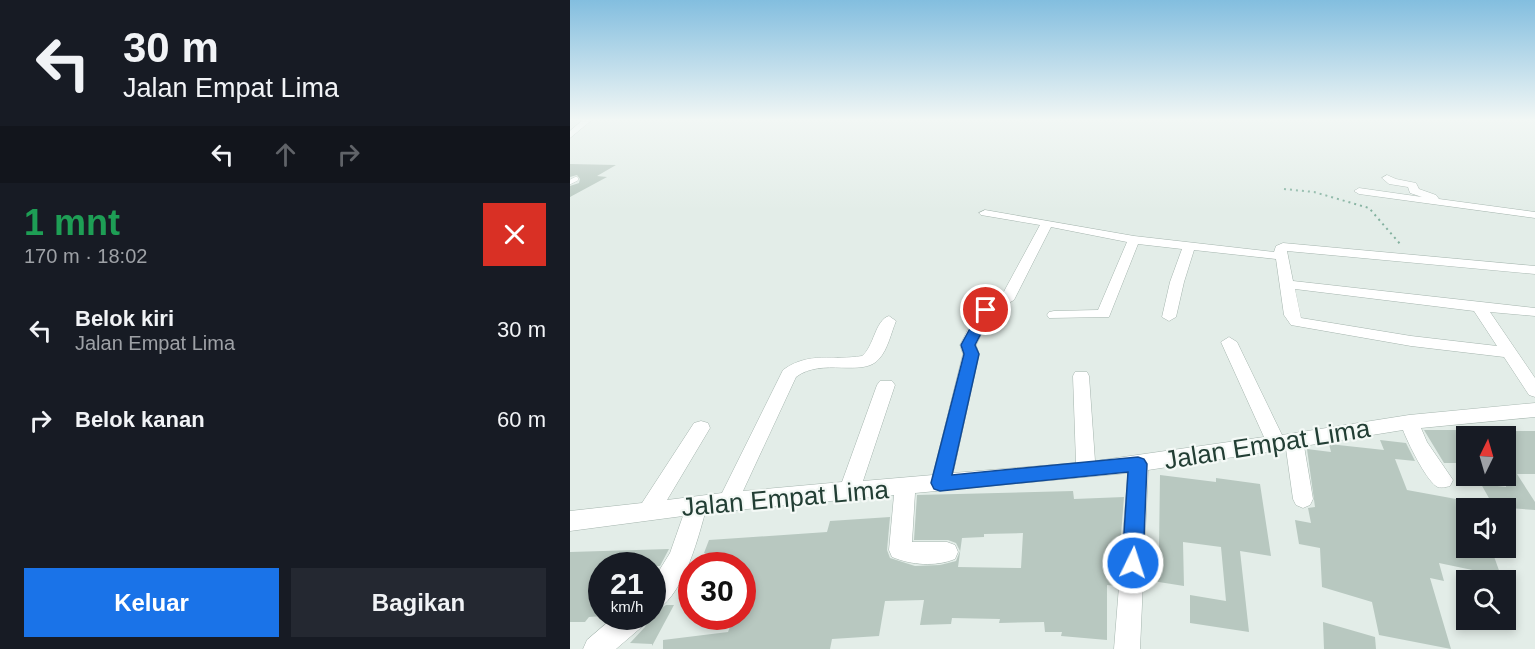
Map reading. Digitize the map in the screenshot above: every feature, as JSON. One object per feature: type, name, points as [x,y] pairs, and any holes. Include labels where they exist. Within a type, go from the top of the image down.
[{"type":"street","points":[[1387,178],[1392,182],[1412,185],[1414,191],[1432,197],[1435,202]]},
{"type":"street","points":[[1359,190],[1535,215]]},
{"type":"street","points":[[984,213],[1134,240],[1189,248],[1279,256]]},
{"type":"street","points":[[940,483],[971,354],[968,345],[970,339],[989,307],[1006,300],[1047,223]]},
{"type":"street","points":[[1054,315],[1104,314],[1134,240]]},
{"type":"street","points":[[1508,352],[1411,341],[1296,322],[1291,315],[1287,284],[1279,256],[1280,249],[1291,247],[1535,270]]},
{"type":"street","points":[[1169,317],[1177,282],[1189,248]]},
{"type":"street","points":[[1287,284],[1535,312]]},
{"type":"street","points":[[1479,307],[1535,391]]},
{"type":"street","points":[[728,501],[789,374],[799,365],[812,361],[859,362],[868,360],[873,355],[889,321]]},
{"type":"street","points":[[1229,342],[1285,441],[1303,499]]},
{"type":"street","points":[[1081,376],[1086,470]]},
{"type":"street","points":[[849,492],[886,385]]},
{"type":"street","name":"Jalan Empat Lima","points":[[570,521],[728,501],[1086,470],[1409,422],[1535,410]]},
{"type":"street","points":[[1409,422],[1419,446],[1443,480]]},
{"type":"street","points":[[648,511],[700,428]]},
{"type":"street","points":[[1127,649],[1138,464]]},
{"type":"street","points":[[905,486],[900,550],[911,553],[947,552]]},
{"type":"street","points":[[666,582],[676,565],[697,505]]},
{"type":"street","points":[[596,649],[618,630]]},
{"type":"path","points":[[1284,189],[1314,192],[1369,208],[1415,259]]},
{"type":"building","points":[[570,164],[616,165],[597,176],[607,177],[570,197],[570,186],[579,183],[580,179],[577,175],[570,177]]},
{"type":"building","points":[[1424,430],[1456,430],[1456,463],[1444,463]]},
{"type":"building","points":[[1516,431],[1535,431],[1535,474],[1517,474],[1535,502],[1535,510],[1516,509],[1516,498],[1489,498],[1482,486],[1516,486]]},
{"type":"building","points":[[1380,440],[1406,443],[1415,461],[1395,459],[1407,490],[1456,499],[1456,558],[1495,558],[1499,570],[1472,570],[1439,563],[1444,581],[1430,578],[1451,649],[1379,635],[1372,602],[1322,587],[1320,548],[1299,544],[1295,520],[1311,523],[1308,508],[1315,507],[1307,449],[1331,452],[1329,444],[1384,450]]},
{"type":"building","points":[[1160,475],[1216,482],[1216,478],[1260,484],[1271,556],[1240,551],[1249,632],[1190,623],[1190,595],[1226,601],[1221,547],[1183,542],[1184,586],[1146,580],[1147,547],[1159,548]]},
{"type":"building","points":[[1073,491],[1074,499],[1124,497],[1117,586],[1107,585],[1107,640],[1061,636],[1062,632],[1045,632],[1044,622],[999,623],[1000,619],[952,618],[951,624],[920,625],[924,600],[885,601],[879,636],[832,639],[830,649],[663,649],[663,640],[728,632],[729,630],[756,630],[756,552],[704,552],[709,540],[827,532],[830,521],[890,517],[887,550],[890,558],[915,566],[940,565],[956,561],[960,551],[956,543],[948,540],[914,540],[917,495]],"holes":[[[1023,533],[1021,568],[958,567],[962,538],[984,537],[984,534]]]},
{"type":"building","points":[[669,549],[666,555],[666,552],[588,552],[588,618],[585,622],[570,622],[570,552]]},
{"type":"building","points":[[666,605],[674,605],[666,620]]},
{"type":"building","points":[[1323,622],[1375,637],[1376,649],[1324,649]]},
{"type":"building","points":[[642,630],[661,630],[652,646],[652,644],[630,643]]},
{"type":"route","points":[[986,310],[968,345],[971,354],[940,483],[1138,464],[1133,563]]}]
